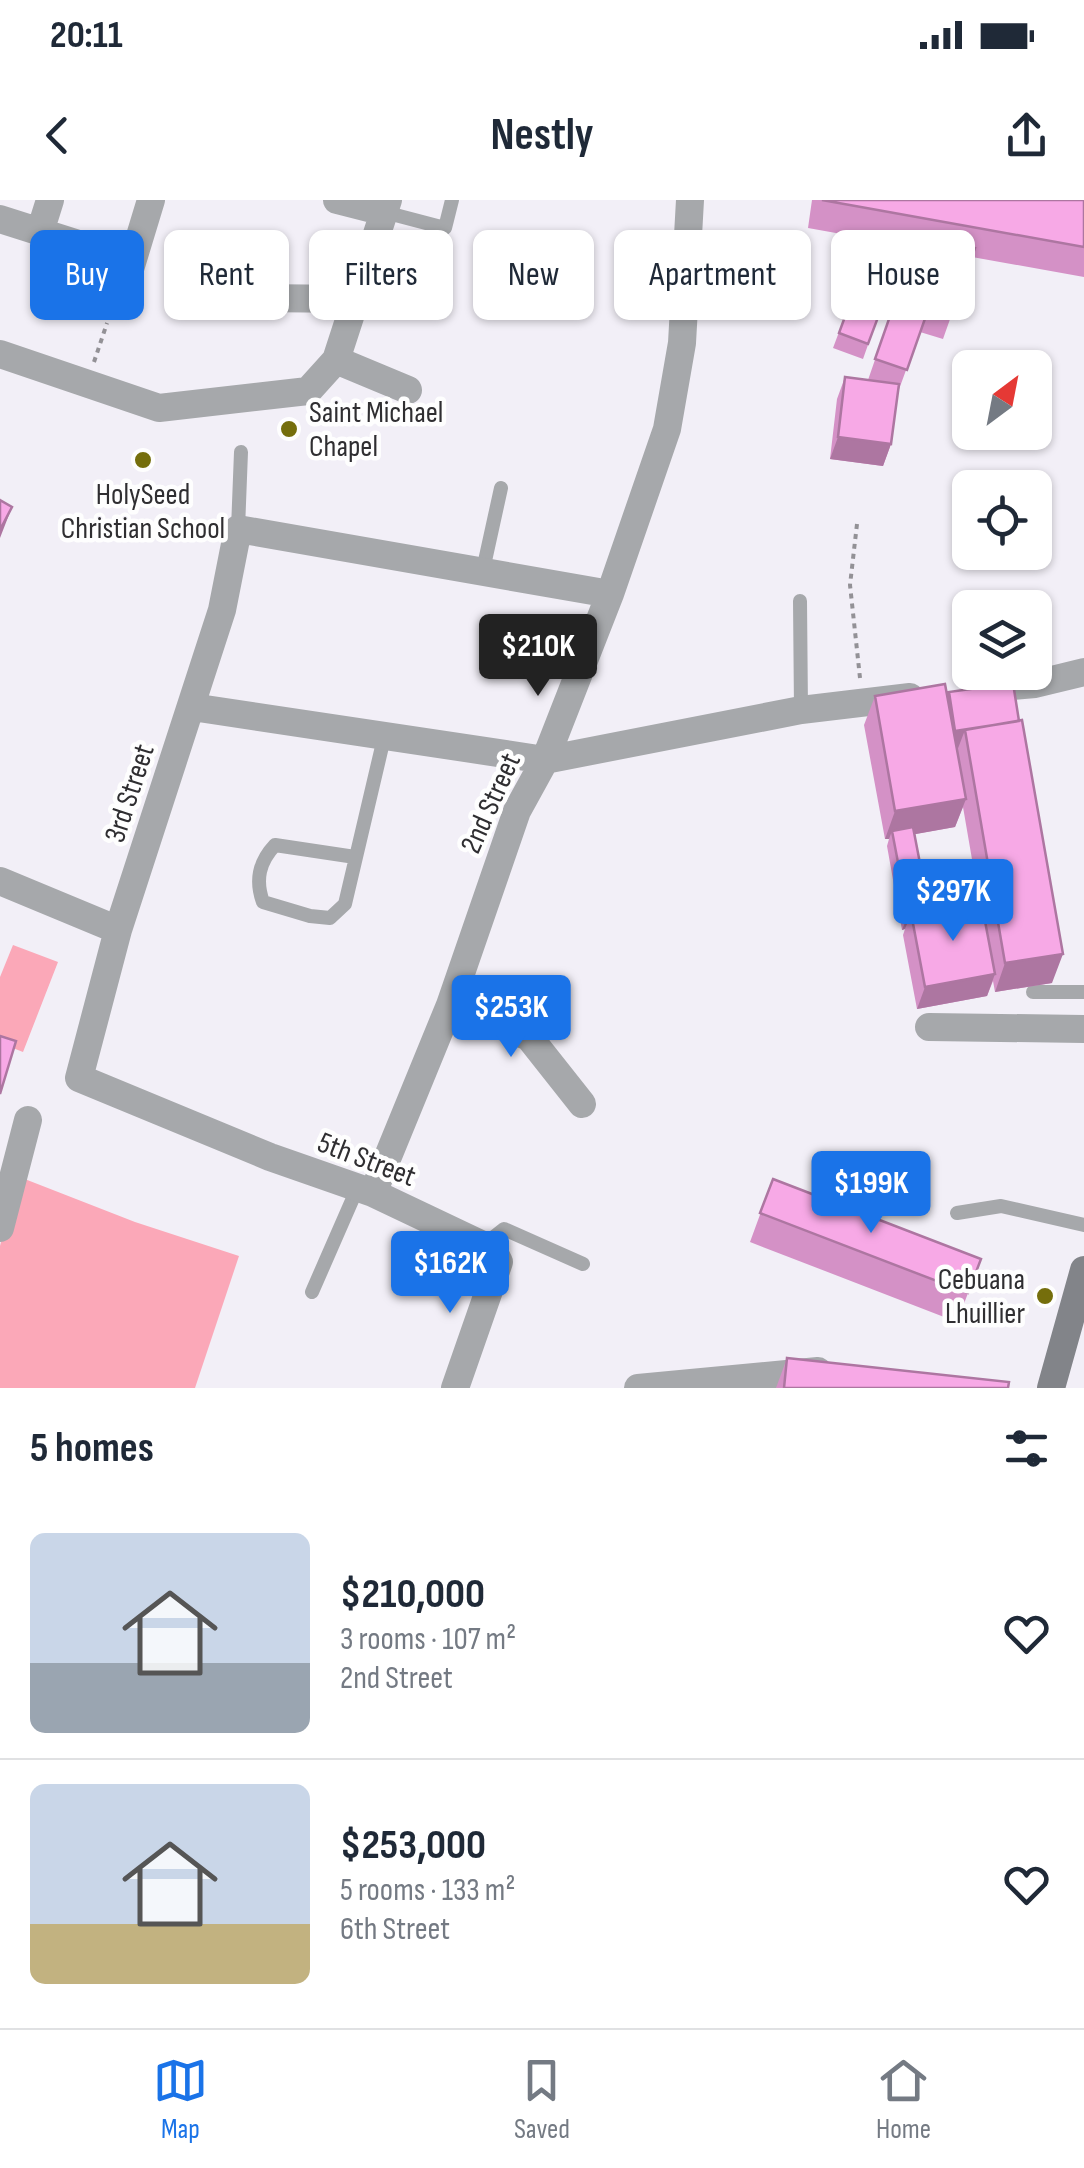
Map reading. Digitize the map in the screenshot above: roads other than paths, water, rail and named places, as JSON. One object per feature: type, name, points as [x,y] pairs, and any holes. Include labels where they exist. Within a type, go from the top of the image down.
[{"type":"main road","points":[[1051,1388],[1084,1270]]},
{"type":"street","points":[[41,230],[50,200]]},
{"type":"street","points":[[141,230],[150,200]]},
{"type":"street","points":[[337,200],[386,206],[379,230]]},
{"type":"street","name":"2nd Street","points":[[365,1191],[450,1005],[516,811],[545,760],[610,594],[667,428],[682,343],[690,200]]},
{"type":"street","points":[[0,220],[33,230]]},
{"type":"street","points":[[0,354],[159,408],[308,391],[336,360],[350,320]]},
{"type":"street","points":[[336,360],[408,390]]},
{"type":"street","points":[[238,529],[610,594]]},
{"type":"street","name":"3rd Street","points":[[79,1078],[118,930],[222,610],[238,529]]},
{"type":"street","points":[[1052,678],[1084,672]]},
{"type":"street","points":[[1052,687],[1084,694]]},
{"type":"street","points":[[192,707],[545,760],[801,710],[978,690]]},
{"type":"street","points":[[0,880],[118,930]]},
{"type":"street","points":[[450,1005],[530,1037],[582,1104]]},
{"type":"street","points":[[930,1027],[1084,1029]]},
{"type":"street","name":"5th Street","points":[[79,1078],[270,1157],[365,1191],[485,1244]]},
{"type":"street","points":[[0,1228],[28,1120]]},
{"type":"street","points":[[455,1388],[499,1262],[497,1254],[485,1244]]},
{"type":"street","points":[[638,1388],[854,1370]]},
{"type":"lane","points":[[386,206],[445,228],[452,200]]},
{"type":"lane","points":[[238,529],[241,452]]},
{"type":"lane","points":[[482,570],[501,488]]},
{"type":"lane","points":[[800,601],[801,710]]},
{"type":"lane","points":[[354,857],[275,845],[264,857],[256,885],[262,902],[330,918],[346,904],[384,738]]},
{"type":"lane","points":[[1033,992],[1084,992]]},
{"type":"lane","points":[[312,1292],[365,1191]]},
{"type":"lane","points":[[957,1213],[1001,1206],[1084,1225]]},
{"type":"lane","points":[[485,1244],[504,1229],[582,1264]]},
{"type":"place","name":"Saint Michael Chapel","points":[[289,429]]},
{"type":"place","name":"HolySeed Christian School","points":[[143,460]]},
{"type":"place","name":"Cebuana Lhuillier","points":[[1045,1296]]}]
